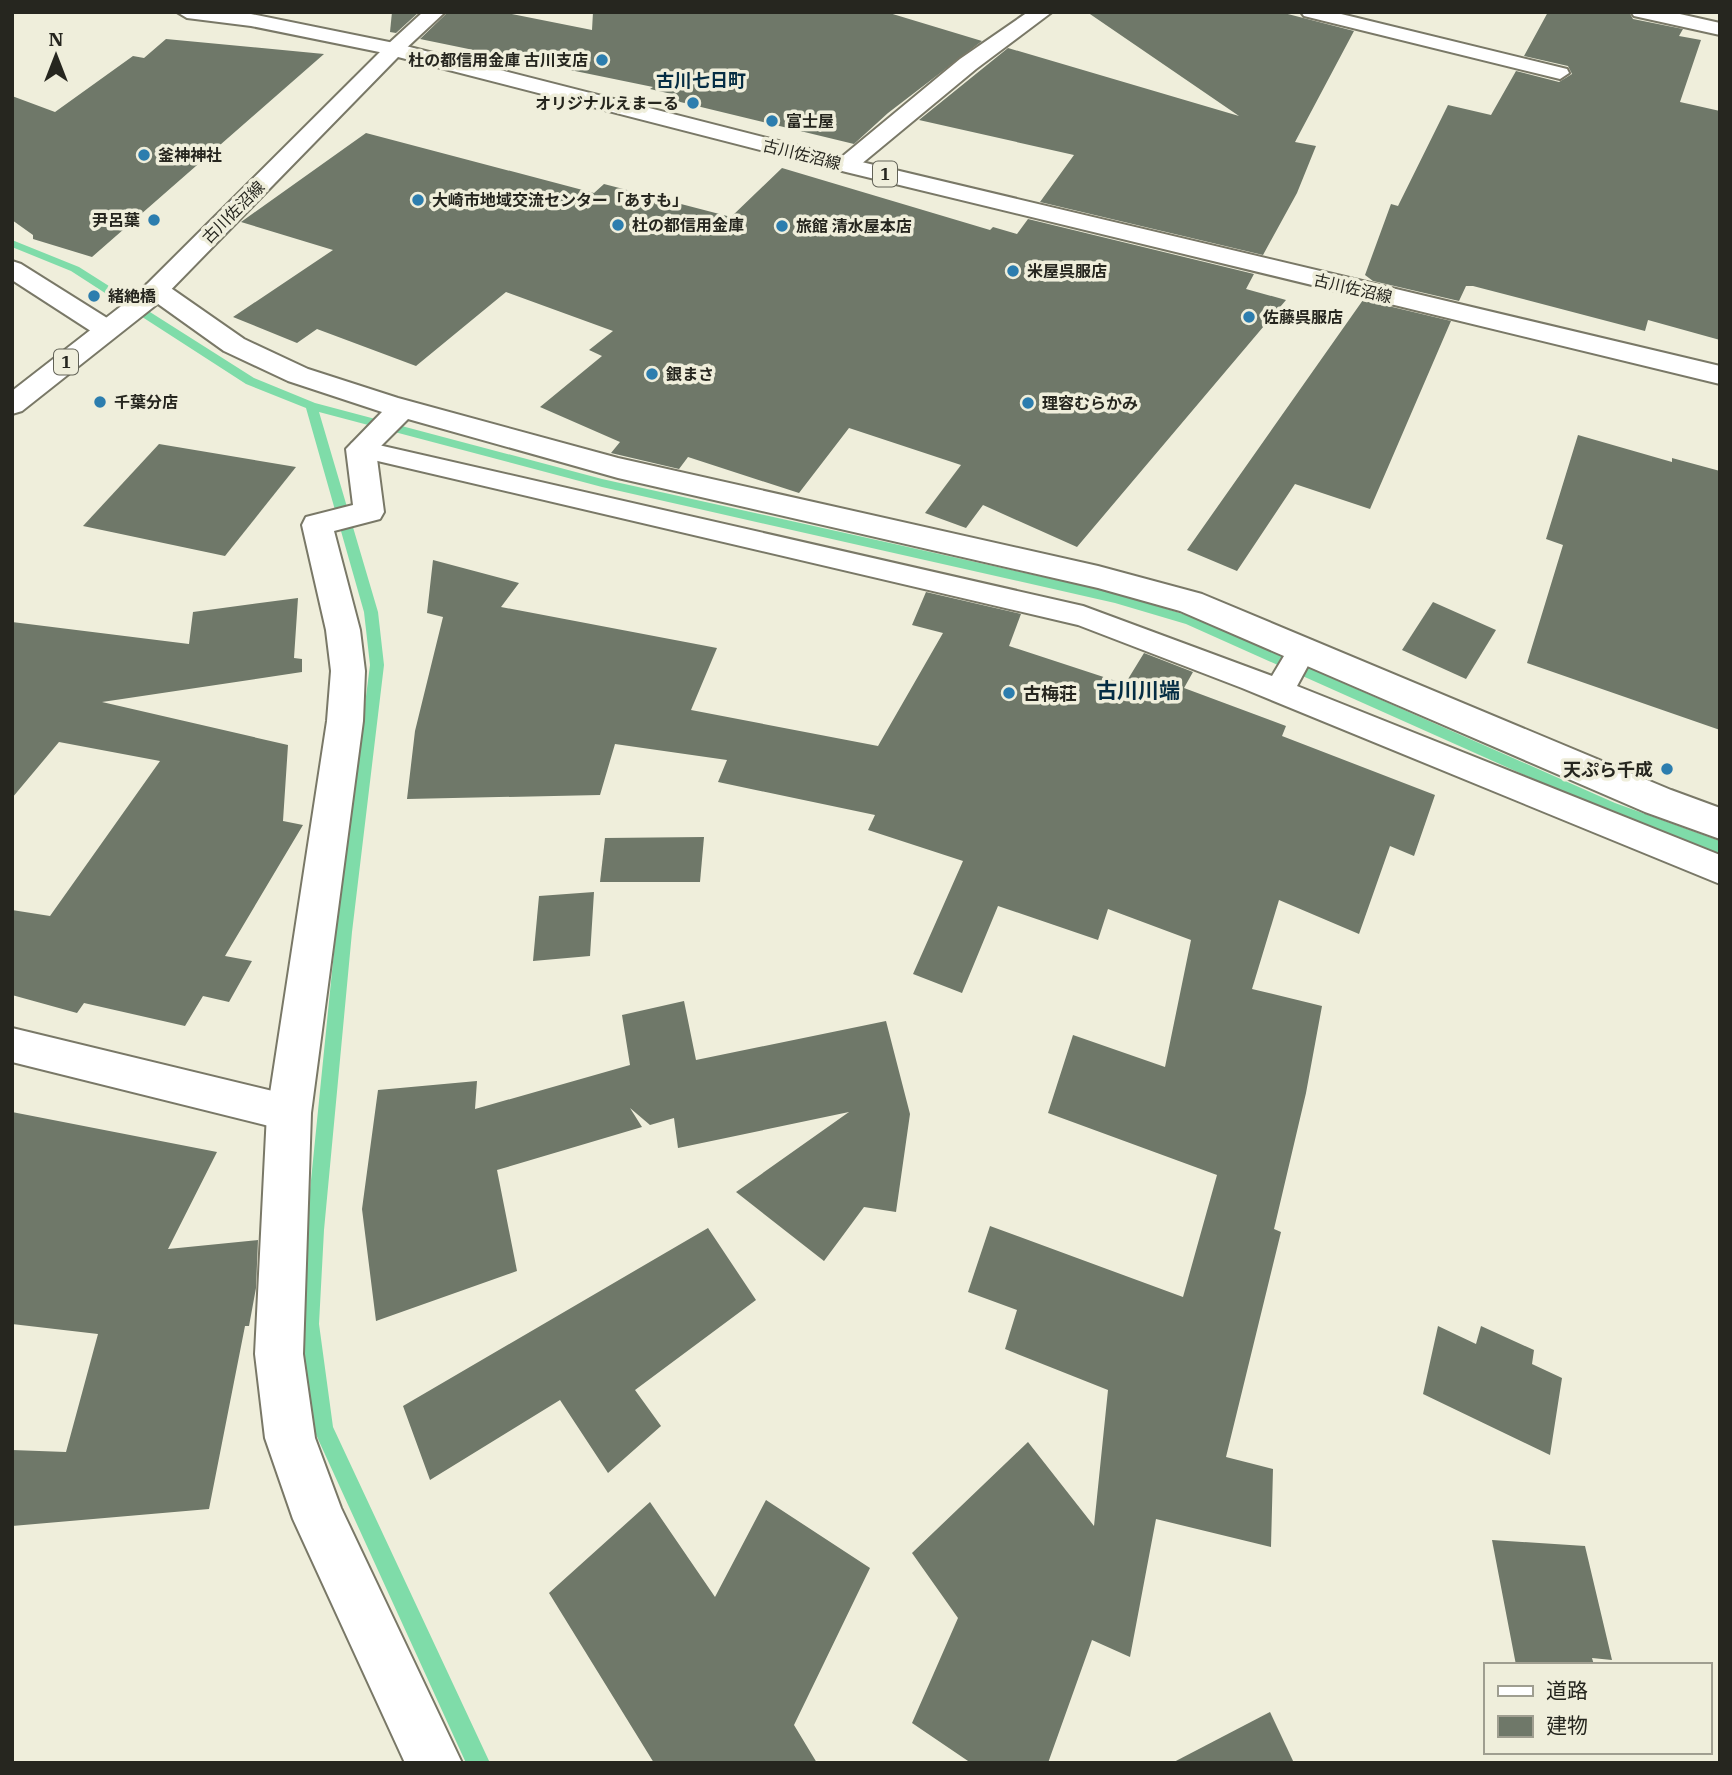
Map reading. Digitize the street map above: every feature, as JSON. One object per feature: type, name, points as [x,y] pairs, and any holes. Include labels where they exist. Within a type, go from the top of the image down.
[{"type":"street","points":[[187,12],[251,20],[394,49],[435,12]]},
{"type":"street","points":[[846,165],[968,64],[1042,12]]},
{"type":"street","points":[[1641,12],[1720,29]]},
{"type":"street","name":"古川佐沼線","points":[[12,405],[151,294],[394,49],[846,165],[1720,375]]},
{"type":"street","points":[[12,269],[113,324]]},
{"type":"street","points":[[151,294],[234,345],[298,375],[382,429],[618,468],[1098,577],[1190,602],[1658,801],[1720,824]]},
{"type":"street","points":[[382,429],[369,512],[317,526],[343,630],[348,671],[345,721],[289,1113],[279,1354],[290,1438],[319,1519],[434,1763]]},
{"type":"lane","points":[[1310,12],[1560,73]]},
{"type":"lane","points":[[382,429],[906,574],[1083,616],[1720,870]]},
{"type":"lane","points":[[906,574],[922,537]]},
{"type":"lane","points":[[989,594],[1003,555]]},
{"type":"lane","points":[[1083,616],[1098,577]]},
{"type":"lane","points":[[1278,692],[1303,649]]},
{"type":"lane","points":[[1525,792],[1537,749]]},
{"type":"lane","points":[[12,1045],[289,1113]]},
{"type":"building","points":[[392,12],[419,12],[396,33],[390,32]]},
{"type":"building","points":[[448,12],[502,12],[592,30],[593,12],[886,12],[982,41],[888,113],[854,144],[672,100],[676,95],[650,89],[653,87],[420,39]]},
{"type":"building","points":[[1087,12],[1280,12],[1354,31],[1295,142],[1316,146],[1297,193],[1263,255],[1040,202],[1074,155],[919,120],[1008,48],[1239,116]]},
{"type":"building","points":[[1548,12],[1629,12],[1633,19],[1683,29],[1679,36],[1701,40],[1680,102],[1720,111],[1720,340],[1648,320],[1645,331],[1473,286],[1466,286],[1459,301],[1373,281],[1365,275],[1391,204],[1398,206],[1448,105],[1491,115],[1516,71],[1559,82],[1572,74],[1568,66],[1524,56]]},
{"type":"building","points":[[166,39],[324,54],[92,257],[33,239],[33,235],[12,220],[12,96],[55,112],[133,56],[144,58]]},
{"type":"building","points":[[366,133],[594,193],[604,184],[731,217],[782,168],[990,230],[993,227],[1017,234],[1028,219],[1254,274],[1246,289],[1286,300],[1077,547],[983,505],[966,528],[925,513],[961,465],[849,428],[799,493],[688,457],[679,469],[611,453],[620,442],[540,407],[602,356],[589,350],[613,331],[506,292],[416,366],[317,329],[297,343],[233,317],[333,250],[241,222]]},
{"type":"building","points":[[1363,300],[1451,321],[1370,509],[1295,484],[1237,571],[1187,550]]},
{"type":"building","points":[[1578,435],[1672,462],[1672,458],[1720,471],[1720,730],[1527,663],[1563,545],[1546,539]]},
{"type":"building","points":[[159,444],[296,467],[225,556],[83,526]]},
{"type":"building","points":[[433,560],[519,583],[501,607],[717,648],[691,710],[878,746],[943,633],[912,625],[926,592],[1021,614],[1009,646],[1125,684],[1144,653],[1193,672],[1184,688],[1286,726],[1282,736],[1435,795],[1414,856],[1390,846],[1359,934],[1279,900],[1252,989],[1322,1006],[1306,1093],[1274,1229],[1281,1232],[1226,1457],[1273,1469],[1271,1547],[1156,1519],[1130,1657],[1092,1640],[1048,1763],[971,1763],[912,1723],[958,1618],[912,1553],[1028,1442],[1094,1526],[1108,1390],[1005,1349],[1017,1310],[968,1292],[990,1226],[1183,1297],[1217,1175],[1048,1113],[1073,1035],[1165,1067],[1191,940],[1108,909],[1098,940],[998,906],[962,993],[913,974],[963,861],[868,830],[875,815],[718,782],[727,760],[615,744],[600,795],[407,799],[415,731],[443,617],[427,613]]},
{"type":"building","points":[[298,598],[294,658],[302,659],[302,672],[102,702],[288,745],[283,821],[303,825],[225,956],[252,961],[229,1002],[203,996],[185,1026],[84,1003],[77,1013],[12,995],[12,910],[50,916],[160,761],[59,742],[12,798],[12,622],[189,644],[193,612]]},
{"type":"building","points":[[1433,602],[1496,630],[1466,679],[1402,650]]},
{"type":"building","points":[[704,837],[700,882],[600,882],[605,838]]},
{"type":"building","points":[[594,892],[590,956],[533,961],[539,896]]},
{"type":"building","points":[[684,1001],[696,1060],[886,1021],[910,1114],[896,1212],[864,1207],[824,1261],[736,1192],[849,1112],[678,1148],[674,1118],[650,1125],[630,1108],[642,1127],[497,1170],[517,1271],[376,1321],[362,1209],[378,1090],[477,1081],[475,1109],[630,1065],[622,1015]]},
{"type":"building","points":[[12,1112],[217,1152],[168,1249],[258,1240],[256,1288],[249,1326],[245,1326],[209,1509],[12,1526],[12,1450],[66,1452],[98,1334],[12,1324]]},
{"type":"building","points":[[708,1228],[756,1300],[635,1390],[661,1426],[608,1473],[560,1400],[430,1480],[403,1406]]},
{"type":"building","points":[[1438,1326],[1476,1344],[1481,1326],[1534,1350],[1532,1364],[1562,1378],[1550,1455],[1423,1394]]},
{"type":"building","points":[[766,1500],[870,1568],[794,1725],[817,1763],[654,1763],[549,1593],[650,1502],[715,1597]]},
{"type":"building","points":[[1492,1540],[1585,1546],[1612,1660],[1592,1658],[1593,1663],[1516,1663]]},
{"type":"building","points":[[1270,1712],[1294,1763],[1172,1763]]},
{"type":"waterway","points":[[12,243],[75,269],[250,381],[311,406]]},
{"type":"waterway","points":[[311,406],[602,483],[1115,598],[1191,621],[1610,807],[1720,848]]},
{"type":"waterway","points":[[311,406],[371,612],[377,665],[344,932],[315,1230],[309,1324],[323,1428],[478,1763]]},
{"type":"place","name":"杜の都信用金庫 古川支店","points":[[602,60]]},
{"type":"place","name":"オリジナルえまーる","points":[[693,103]]},
{"type":"place","name":"富士屋","points":[[772,121]]},
{"type":"place","name":"釜神神社","points":[[144,155]]},
{"type":"place","name":"大崎市地域交流センター「あすも」","points":[[418,200]]},
{"type":"place","name":"尹呂葉","points":[[154,220]]},
{"type":"place","name":"杜の都信用金庫","points":[[618,225]]},
{"type":"place","name":"旅館 清水屋本店","points":[[782,226]]},
{"type":"place","name":"米屋呉服店","points":[[1013,271]]},
{"type":"place","name":"緒絶橋","points":[[94,296]]},
{"type":"place","name":"佐藤呉服店","points":[[1249,317]]},
{"type":"place","name":"銀まさ","points":[[652,374]]},
{"type":"place","name":"千葉分店","points":[[100,402]]},
{"type":"place","name":"理容むらかみ","points":[[1028,403]]},
{"type":"place","name":"古梅荘","points":[[1009,693]]},
{"type":"place","name":"天ぷら千成","points":[[1667,769]]},
{"type":"district","name":"古川七日町","points":[[701,80]]},
{"type":"district","name":"古川川端","points":[[1138,690]]}]
